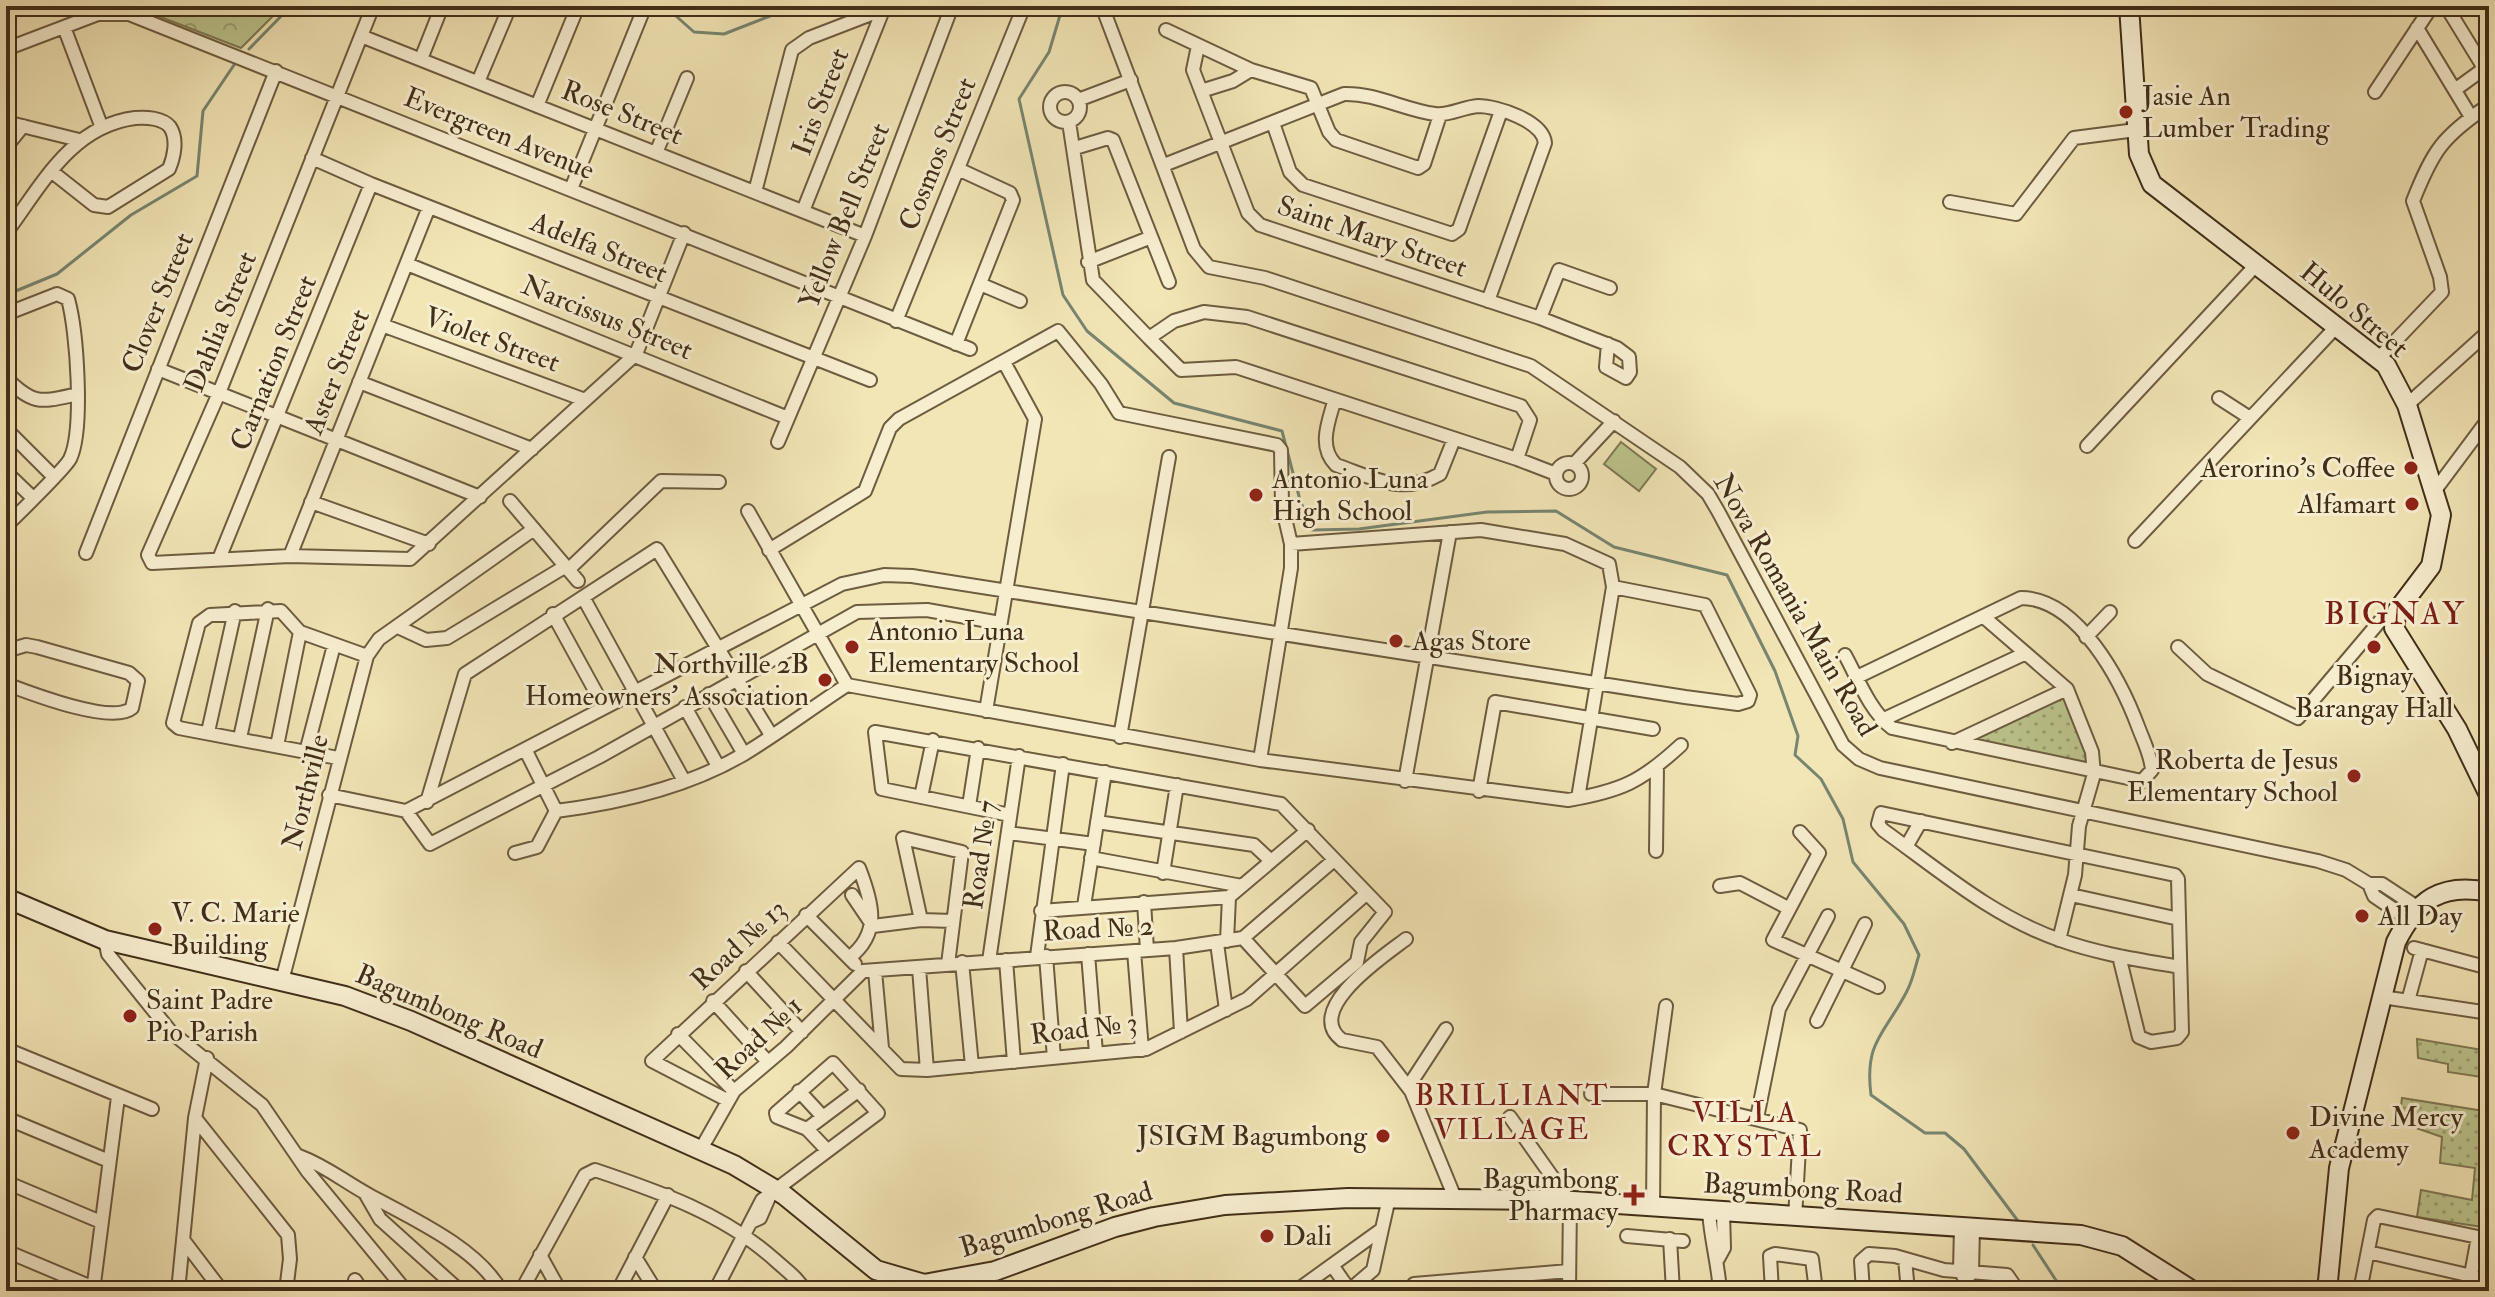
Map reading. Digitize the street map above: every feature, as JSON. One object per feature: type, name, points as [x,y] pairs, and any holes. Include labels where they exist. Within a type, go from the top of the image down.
[{"type":"main road","name":"Hulo Street","points":[[2129,6],[2139,154],[2152,184],[2378,359],[2395,377],[2436,489],[2441,515],[2437,549],[2425,579],[2395,615]]},
{"type":"main road","points":[[2395,615],[2396,636],[2457,729],[2489,795]]},
{"type":"main road","points":[[2327,1291],[2339,1168],[2391,957],[2412,913],[2450,890],[2489,892]]},
{"type":"main road","name":"Bagumbong Road","points":[[6,898],[105,940],[345,996],[411,1021],[559,1090],[701,1149],[773,1192],[860,1259],[894,1278],[924,1284],[995,1271],[1115,1227],[1192,1209],[1275,1202],[1455,1198],[1570,1202],[2081,1235],[2122,1246],[2190,1291]]},
{"type":"street","points":[[84,20],[89,6]]},
{"type":"street","name":"Dahlia Street","points":[[219,559],[152,563],[148,555],[219,393],[373,6]]},
{"type":"street","points":[[421,59],[442,6]]},
{"type":"street","points":[[478,82],[510,6]]},
{"type":"street","points":[[537,106],[578,6]]},
{"type":"street","points":[[571,189],[645,6]]},
{"type":"street","name":"Yellow Bell Street","points":[[778,442],[865,236],[952,6]]},
{"type":"street","name":"Cosmos Street","points":[[896,321],[1024,6]]},
{"type":"street","name":"Nova Romania Main Road","points":[[1102,6],[1194,249],[1209,267],[1265,278],[1513,358],[1558,381],[1680,467],[1708,494],[1850,753],[1880,768],[2318,861],[2346,870],[2369,884],[2382,884],[2412,913]]},
{"type":"street","points":[[2375,92],[2432,6]]},
{"type":"street","points":[[2446,6],[2486,66],[2456,89]]},
{"type":"street","points":[[2485,6],[2489,12]]},
{"type":"street","points":[[755,192],[792,50],[809,38],[888,8]]},
{"type":"street","name":"Iris Street","points":[[803,211],[888,8]]},
{"type":"street","name":"Evergreen Avenue","points":[[6,49],[110,12],[129,14],[970,349]]},
{"type":"street","points":[[64,27],[102,128]]},
{"type":"street","points":[[2417,28],[2471,117]]},
{"type":"street","points":[[1166,30],[1251,70],[1303,83],[1311,88],[1329,132],[1336,140],[1418,168],[1424,164],[1440,115]]},
{"type":"street","name":"Rose Street","points":[[361,36],[865,236]]},
{"type":"street","name":"Saint Mary Street","points":[[1198,46],[1192,63],[1201,91],[1248,213],[1260,225],[1540,318],[1608,344]]},
{"type":"street","points":[[1201,91],[1233,81],[1251,70]]},
{"type":"street","name":"Clover Street","points":[[86,553],[276,71]]},
{"type":"street","points":[[656,153],[687,78]]},
{"type":"street","points":[[1078,100],[1131,80]]},
{"type":"street","points":[[1069,122],[1055,118],[1052,101],[1058,94],[1067,92],[1078,100]]},
{"type":"street","points":[[1164,165],[1344,94],[1363,94],[1440,115],[1476,106],[1501,111],[1542,132],[1545,143],[1488,301]]},
{"type":"street","points":[[1069,122],[1078,115],[1078,100]]},
{"type":"street","points":[[2378,359],[2442,292],[2440,277],[2413,201],[2431,156],[2471,117],[2489,105]]},
{"type":"street","points":[[1273,123],[1290,172],[1303,185],[1452,234],[1459,229],[1501,111]]},
{"type":"street","points":[[6,233],[51,171],[79,140],[102,128],[144,117],[167,124],[174,138],[169,169],[114,204],[100,208],[51,171]]},
{"type":"street","points":[[6,122],[79,140]]},
{"type":"street","points":[[1069,122],[1075,148],[1088,262],[1097,287],[1181,370],[1236,367],[1334,402],[1517,459],[1556,474],[1561,486],[1574,488],[1582,479],[1574,464]]},
{"type":"street","points":[[6,147],[23,126]]},
{"type":"street","points":[[1950,202],[2016,214],[2074,138],[2136,130]]},
{"type":"street","points":[[1075,148],[1108,138],[1113,140],[1149,238],[1169,282]]},
{"type":"street","name":"Adelfa Street","points":[[312,158],[870,380]]},
{"type":"street","points":[[956,344],[1013,200],[1010,193],[958,169]]},
{"type":"street","name":"Carnation Street","points":[[219,559],[371,184]]},
{"type":"street","name":"Aster Street","points":[[290,556],[429,207]]},
{"type":"street","points":[[219,559],[290,556],[403,561],[429,544],[636,354],[684,233]]},
{"type":"street","points":[[1088,262],[1149,238]]},
{"type":"street","name":"Narcissus Street","points":[[407,264],[788,418]]},
{"type":"street","points":[[2087,446],[2256,265]]},
{"type":"street","points":[[1540,318],[1559,270],[1610,288]]},
{"type":"street","points":[[980,284],[1020,301]]},
{"type":"street","points":[[6,314],[57,294],[68,299],[75,325],[78,394],[72,454],[7,523]]},
{"type":"street","points":[[1149,338],[1174,321],[1204,312],[1226,313],[1506,399],[1530,415],[1517,459]]},
{"type":"street","name":"Violet Street","points":[[382,325],[585,400]]},
{"type":"street","points":[[2135,541],[2336,327]]},
{"type":"street","points":[[769,550],[865,491],[890,428],[899,419],[1058,331],[1101,384],[1119,413],[1277,445],[1281,450],[1282,505],[1292,556],[1260,760]]},
{"type":"street","points":[[2407,405],[2489,331]]},
{"type":"street","points":[[986,711],[1035,419],[1004,362]]},
{"type":"street","points":[[158,369],[480,497]]},
{"type":"street","points":[[6,378],[21,394],[40,401],[78,394]]},
{"type":"street","points":[[359,382],[532,449]]},
{"type":"street","points":[[2219,398],[2250,418]]},
{"type":"street","points":[[1334,402],[1326,432],[1330,458],[1336,465],[1390,483],[1415,486],[1440,474],[1454,439]]},
{"type":"street","points":[[2436,489],[2489,418]]},
{"type":"street","points":[[1556,474],[1561,466],[1574,464],[1614,421]]},
{"type":"street","points":[[6,429],[53,476]]},
{"type":"street","points":[[1120,737],[1169,457]]},
{"type":"street","points":[[6,472],[33,498]]},
{"type":"street","points":[[398,627],[426,640],[447,638],[567,568],[661,481],[719,482]]},
{"type":"street","points":[[510,501],[578,581]]},
{"type":"street","points":[[311,502],[429,544]]},
{"type":"street","points":[[748,511],[847,685]]},
{"type":"street","points":[[338,758],[179,728],[173,723],[199,623],[210,615],[235,611],[281,611],[300,632],[367,656],[379,639],[534,529]]},
{"type":"street","points":[[1291,544],[1481,530],[1565,544],[1609,564],[1613,587],[1589,717],[1578,798]]},
{"type":"street","points":[[1405,781],[1450,532]]},
{"type":"street","points":[[427,802],[462,678],[553,614],[657,549],[771,735]]},
{"type":"street","points":[[329,795],[406,811],[526,751],[801,604],[842,584],[884,575],[1006,591],[1738,704],[1748,701],[1750,695],[1705,605],[1613,587]]},
{"type":"street","points":[[583,597],[683,779]]},
{"type":"street","points":[[1845,655],[1857,677],[1882,720],[1892,728],[2094,774],[2142,781],[2148,777],[2152,763],[2119,679],[2086,637],[2059,612],[2031,598],[2021,598],[1857,677]]},
{"type":"street","points":[[240,738],[268,609]]},
{"type":"street","points":[[406,811],[430,844],[857,612],[927,610],[1000,623]]},
{"type":"street","points":[[208,732],[235,611]]},
{"type":"street","points":[[2086,637],[2110,612]]},
{"type":"street","points":[[553,614],[604,707]]},
{"type":"street","points":[[2178,647],[2207,674],[2298,718],[2380,621],[2395,615]]},
{"type":"street","points":[[1985,618],[2067,689],[2092,752],[2094,774],[2075,852],[2071,895],[2059,940]]},
{"type":"street","points":[[277,746],[300,632]]},
{"type":"street","points":[[6,651],[26,645],[129,673],[138,681],[132,708],[126,712],[110,713],[49,700],[6,684]]},
{"type":"street","points":[[306,752],[334,645]]},
{"type":"street","points":[[1882,720],[2024,654]]},
{"type":"street","name":"Northville","points":[[282,981],[367,656]]},
{"type":"street","points":[[556,811],[623,799],[718,766],[744,754],[847,685],[1120,737],[1479,791],[1578,798],[1609,794],[1657,767],[1681,745]]},
{"type":"street","points":[[1952,743],[2067,689]]},
{"type":"street","points":[[709,694],[744,754]]},
{"type":"street","points":[[1479,791],[1495,702],[1653,729]]},
{"type":"street","points":[[685,707],[718,766]]},
{"type":"street","points":[[1010,815],[880,787],[874,734],[877,731],[933,740],[1281,804],[1308,830],[1384,916],[1361,942],[1357,962],[1305,1006],[1243,938],[1334,860]]},
{"type":"street","points":[[921,797],[933,740]]},
{"type":"street","points":[[969,806],[978,748]]},
{"type":"street","points":[[515,853],[537,847],[556,811],[526,751]]},
{"type":"street","name":"Road № 7","points":[[989,961],[1019,756]]},
{"type":"street","points":[[1054,1058],[1042,956],[1041,911],[1063,764]]},
{"type":"street","points":[[1656,851],[1657,767]]},
{"type":"street","points":[[1084,906],[1105,772]]},
{"type":"street","points":[[1174,899],[1170,874],[1170,833],[1177,785]]},
{"type":"street","points":[[2119,956],[2139,1037],[2151,1042],[2181,1035],[2180,967],[2179,919],[2175,875],[1881,813],[1880,827],[1970,895],[2059,940],[2119,956],[2180,967]]},
{"type":"street","points":[[1906,847],[1921,821]]},
{"type":"street","points":[[1097,822],[1254,845],[1271,861]]},
{"type":"street","points":[[1041,911],[1229,897],[1308,830]]},
{"type":"street","points":[[1800,832],[1819,853],[1773,940],[1878,987]]},
{"type":"street","points":[[1008,833],[1094,844]]},
{"type":"street","points":[[921,920],[901,842],[906,838],[962,852],[948,964]]},
{"type":"street","points":[[1091,858],[1242,886]]},
{"type":"street","name":"Road № 13","points":[[731,1096],[653,1065],[654,1057],[857,868],[860,869],[873,926]]},
{"type":"street","points":[[1720,886],[1740,883],[1788,908]]},
{"type":"street","name":"Road № 3","points":[[927,1070],[1142,1050],[1247,999],[1273,972],[1366,894]]},
{"type":"street","points":[[852,895],[873,926]]},
{"type":"street","points":[[2071,895],[2179,919]]},
{"type":"street","points":[[1226,1010],[1222,942],[1229,897]]},
{"type":"street","points":[[1142,1050],[1144,902]]},
{"type":"street","points":[[806,915],[849,958],[869,971],[882,1048]]},
{"type":"street","points":[[1757,1118],[1779,1010],[1828,916]]},
{"type":"street","points":[[873,926],[921,920],[953,921]]},
{"type":"street","points":[[1817,1021],[1865,924]]},
{"type":"street","points":[[849,958],[865,945],[873,926]]},
{"type":"street","name":"Road № 2","points":[[869,971],[1176,948],[1243,938]]},
{"type":"street","points":[[1406,939],[1341,994],[1334,1007],[1334,1028],[1342,1040],[1377,1047],[1411,1091],[1455,1198]]},
{"type":"street","points":[[105,940],[108,954],[141,999],[188,1048],[207,1058],[262,1105],[308,1172],[406,1291]]},
{"type":"street","points":[[778,942],[901,1069],[927,1070],[919,968]]},
{"type":"street","points":[[1176,948],[1181,1032]]},
{"type":"street","points":[[2408,1001],[2418,949],[2489,968]]},
{"type":"street","points":[[1088,954],[1096,1053]]},
{"type":"street","points":[[1006,960],[1014,1062]]},
{"type":"street","points":[[962,962],[972,1066]]},
{"type":"street","points":[[746,971],[802,1032]]},
{"type":"street","name":"Road № 1","points":[[701,1149],[731,1096],[869,971]]},
{"type":"street","points":[[2382,997],[2489,1013]]},
{"type":"street","points":[[713,1001],[768,1062]]},
{"type":"street","points":[[1653,1208],[1654,1094],[1666,1006]]},
{"type":"street","points":[[1411,1091],[1412,1081],[1446,1029]]},
{"type":"street","points":[[678,1034],[731,1096]]},
{"type":"street","points":[[6,1049],[152,1109]]},
{"type":"street","points":[[178,1291],[195,1118],[207,1058]]},
{"type":"street","points":[[715,1291],[748,1227],[760,1218],[773,1192],[826,1149],[878,1114],[833,1063],[799,1091],[776,1116],[807,1129],[826,1149]]},
{"type":"street","points":[[807,1129],[859,1090]]},
{"type":"street","points":[[799,1091],[823,1117]]},
{"type":"street","points":[[1591,1094],[1654,1094],[1797,1128],[1801,1133],[1795,1218]]},
{"type":"street","points":[[6,1251],[94,1290],[118,1097]]},
{"type":"street","points":[[1510,1117],[1570,1202],[1569,1291]]},
{"type":"street","points":[[6,1118],[109,1161]]},
{"type":"street","points":[[195,1118],[288,1235],[290,1259],[286,1291]]},
{"type":"street","points":[[299,1156],[331,1168],[365,1193],[411,1216],[491,1273],[501,1291]]},
{"type":"street","points":[[525,1284],[590,1171],[668,1195],[748,1227],[805,1291]]},
{"type":"street","points":[[6,1182],[101,1222]]},
{"type":"street","points":[[365,1193],[380,1219],[460,1291]]},
{"type":"street","points":[[618,1291],[668,1195]]},
{"type":"street","points":[[1332,1265],[1348,1288],[1373,1270],[1389,1198]]},
{"type":"street","points":[[1716,1213],[1724,1248],[1718,1259],[1720,1291]]},
{"type":"street","points":[[2360,1291],[2378,1216],[2478,1237],[2468,1291]]},
{"type":"street","points":[[1966,1278],[1967,1227]]},
{"type":"street","points":[[1296,1291],[1382,1229]]},
{"type":"street","points":[[1627,1236],[1677,1240],[1673,1290],[1644,1291]]},
{"type":"street","points":[[184,1241],[222,1291]]},
{"type":"street","points":[[2368,1252],[2489,1280]]},
{"type":"street","points":[[1863,1291],[1862,1258],[1869,1254],[1905,1259],[1966,1278],[2007,1275],[2018,1291]]},
{"type":"street","points":[[540,1255],[560,1291]]},
{"type":"street","points":[[1772,1291],[1770,1256],[1810,1257],[1814,1261],[1816,1291]]},
{"type":"street","points":[[635,1257],[656,1291]]},
{"type":"street","points":[[1905,1259],[1908,1291]]},
{"type":"street","points":[[1414,1284],[1569,1271]]},
{"type":"green space","points":[[132,6],[283,6],[241,48]]},
{"type":"green space","points":[[1621,442],[1656,469],[1639,491],[1604,464]]},
{"type":"green space","points":[[2066,695],[2093,769],[1967,741]]},
{"type":"green space","points":[[2417,1039],[2489,1051],[2489,1228],[2417,1217],[2421,1190],[2472,1200],[2475,1168],[2440,1163],[2442,1137],[2399,1122],[2402,1098],[2484,1111],[2482,1077],[2448,1072],[2448,1064],[2418,1058]]},
{"type":"waterway","points":[[249,49],[291,6]]},
{"type":"waterway","points":[[676,6],[676,16],[694,32],[724,34],[783,11],[786,6]]},
{"type":"waterway","points":[[1059,6],[1061,12],[1049,52],[1019,99],[1063,295],[1087,331],[1174,403],[1282,431],[1300,500],[1312,530],[1359,529],[1487,512],[1556,511],[1614,547],[1727,575],[1775,671],[1798,736],[1795,755],[1821,779],[1843,819],[1853,862],[1904,924],[1919,955],[1909,987],[1874,1050],[1871,1095],[1925,1133],[1945,1133],[1964,1149],[2021,1225]]},
{"type":"waterway","points":[[6,295],[57,274],[131,215],[197,176],[203,111],[234,65]]},
{"type":"waterway","points":[[2033,1245],[2063,1291]]},
{"type":"place","name":"Jasie An Lumber Trading","points":[[2126,112]]},
{"type":"place","name":"Aerorino's Coffee","points":[[2411,468]]},
{"type":"place","name":"Antonio Luna High School","points":[[1256,495]]},
{"type":"place","name":"Alfamart","points":[[2412,504]]},
{"type":"place","name":"Agas Store","points":[[1396,641]]},
{"type":"place","name":"Antonio Luna Elementary School","points":[[852,647]]},
{"type":"place","name":"Bignay Barangay Hall","points":[[2374,647]]},
{"type":"place","name":"Northville 2B Homeowners' Association","points":[[825,680]]},
{"type":"place","name":"Roberta de Jesus Elementary School","points":[[2354,776]]},
{"type":"place","name":"All Day","points":[[2362,916]]},
{"type":"place","name":"V. C. Marie Building","points":[[155,929]]},
{"type":"place","name":"Saint Padre Pio Parish","points":[[130,1016]]},
{"type":"place","name":"Divine Mercy Academy","points":[[2293,1133]]},
{"type":"place","name":"JSIGM Bagumbong","points":[[1383,1136]]},
{"type":"place","name":"Bagumbong Pharmacy","points":[[1634,1195]]},
{"type":"place","name":"Dali","points":[[1267,1236]]},
{"type":"district","name":"BIGNAY","points":[[2395,614]]},
{"type":"district","name":"BRILLIANT VILLAGE","points":[[1512,1112]]},
{"type":"district","name":"VILLA CRYSTAL","points":[[1745,1129]]}]
